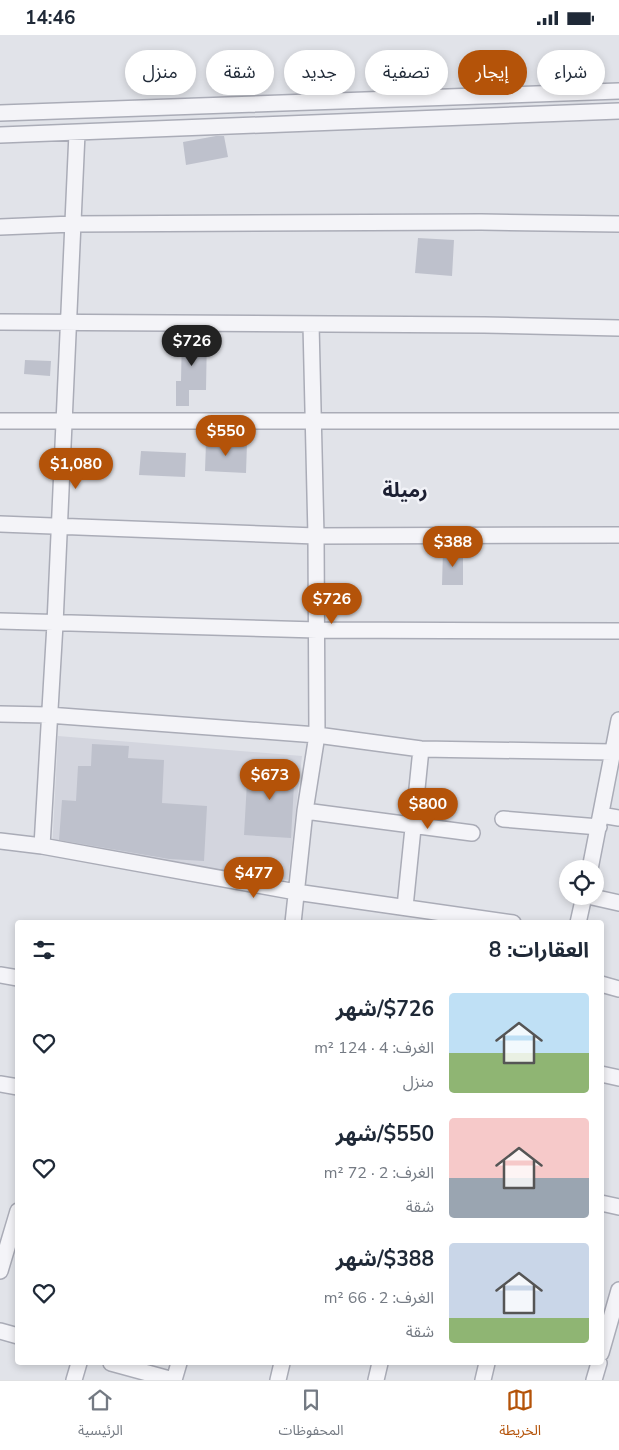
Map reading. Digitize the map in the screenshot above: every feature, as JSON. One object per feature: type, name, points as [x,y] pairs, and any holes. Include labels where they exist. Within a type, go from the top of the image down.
[{"type":"street","points":[[0,113],[619,91]]},
{"type":"street","points":[[0,135],[619,111]]},
{"type":"street","points":[[42,846],[60,526],[77,133]]},
{"type":"street","points":[[0,227],[73,224],[480,222],[619,224]]},
{"type":"street","points":[[0,323],[69,322],[619,328]]},
{"type":"street","points":[[293,920],[317,735],[316,536],[311,324]]},
{"type":"street","points":[[0,421],[619,421]]},
{"type":"street","points":[[0,524],[316,536],[619,535]]},
{"type":"street","points":[[0,621],[317,630],[619,631]]},
{"type":"street","points":[[0,714],[48,715],[317,735],[421,749],[615,748]]},
{"type":"street","points":[[592,860],[619,720]]},
{"type":"street","points":[[405,907],[421,749]]},
{"type":"street","points":[[306,811],[472,833]]},
{"type":"street","points":[[503,819],[600,821],[619,818]]},
{"type":"street","points":[[0,841],[42,846],[296,892],[493,920]]},
{"type":"street","points":[[604,900],[619,903]]},
{"type":"street","points":[[579,920],[582,905]]},
{"type":"street","points":[[0,975],[15,978]]},
{"type":"street","points":[[604,985],[619,989]]},
{"type":"street","points":[[604,1075],[619,1078]]},
{"type":"street","points":[[0,1084],[15,1086]]},
{"type":"street","points":[[604,1204],[619,1207]]},
{"type":"street","points":[[0,1271],[15,1221]]},
{"type":"street","points":[[604,1342],[619,1289]]},
{"type":"street","points":[[0,1331],[15,1335]]},
{"type":"street","points":[[74,1380],[78,1365]]},
{"type":"street","points":[[118,1365],[174,1380],[178,1365]]},
{"type":"street","points":[[278,1380],[282,1365]]},
{"type":"street","points":[[376,1380],[380,1365]]},
{"type":"street","points":[[483,1380],[487,1365]]},
{"type":"street","points":[[594,1380],[598,1365]]},
{"type":"shaded area","points":[[58,736],[302,756],[288,880],[52,850]]},
{"type":"building","points":[[224,136],[228,157],[186,165],[183,142]]},
{"type":"building","points":[[418,238],[454,240],[452,276],[415,273]]},
{"type":"building","points":[[182,333],[207,333],[206,390],[189,390],[189,406],[176,406],[176,381],[181,381]]},
{"type":"building","points":[[25,360],[51,361],[50,376],[24,374]]},
{"type":"building","points":[[206,442],[247,443],[246,473],[205,471]]},
{"type":"building","points":[[141,451],[186,453],[185,477],[139,475]]},
{"type":"building","points":[[443,550],[463,550],[463,585],[442,585]]},
{"type":"building","points":[[92,744],[129,746],[128,758],[164,760],[162,803],[207,806],[204,861],[169,859],[59,840],[62,800],[76,801],[78,766],[91,766]]},
{"type":"building","points":[[248,764],[295,767],[291,838],[244,835]]},
{"type":"district","name":"رميلة","points":[[405,490]]}]
